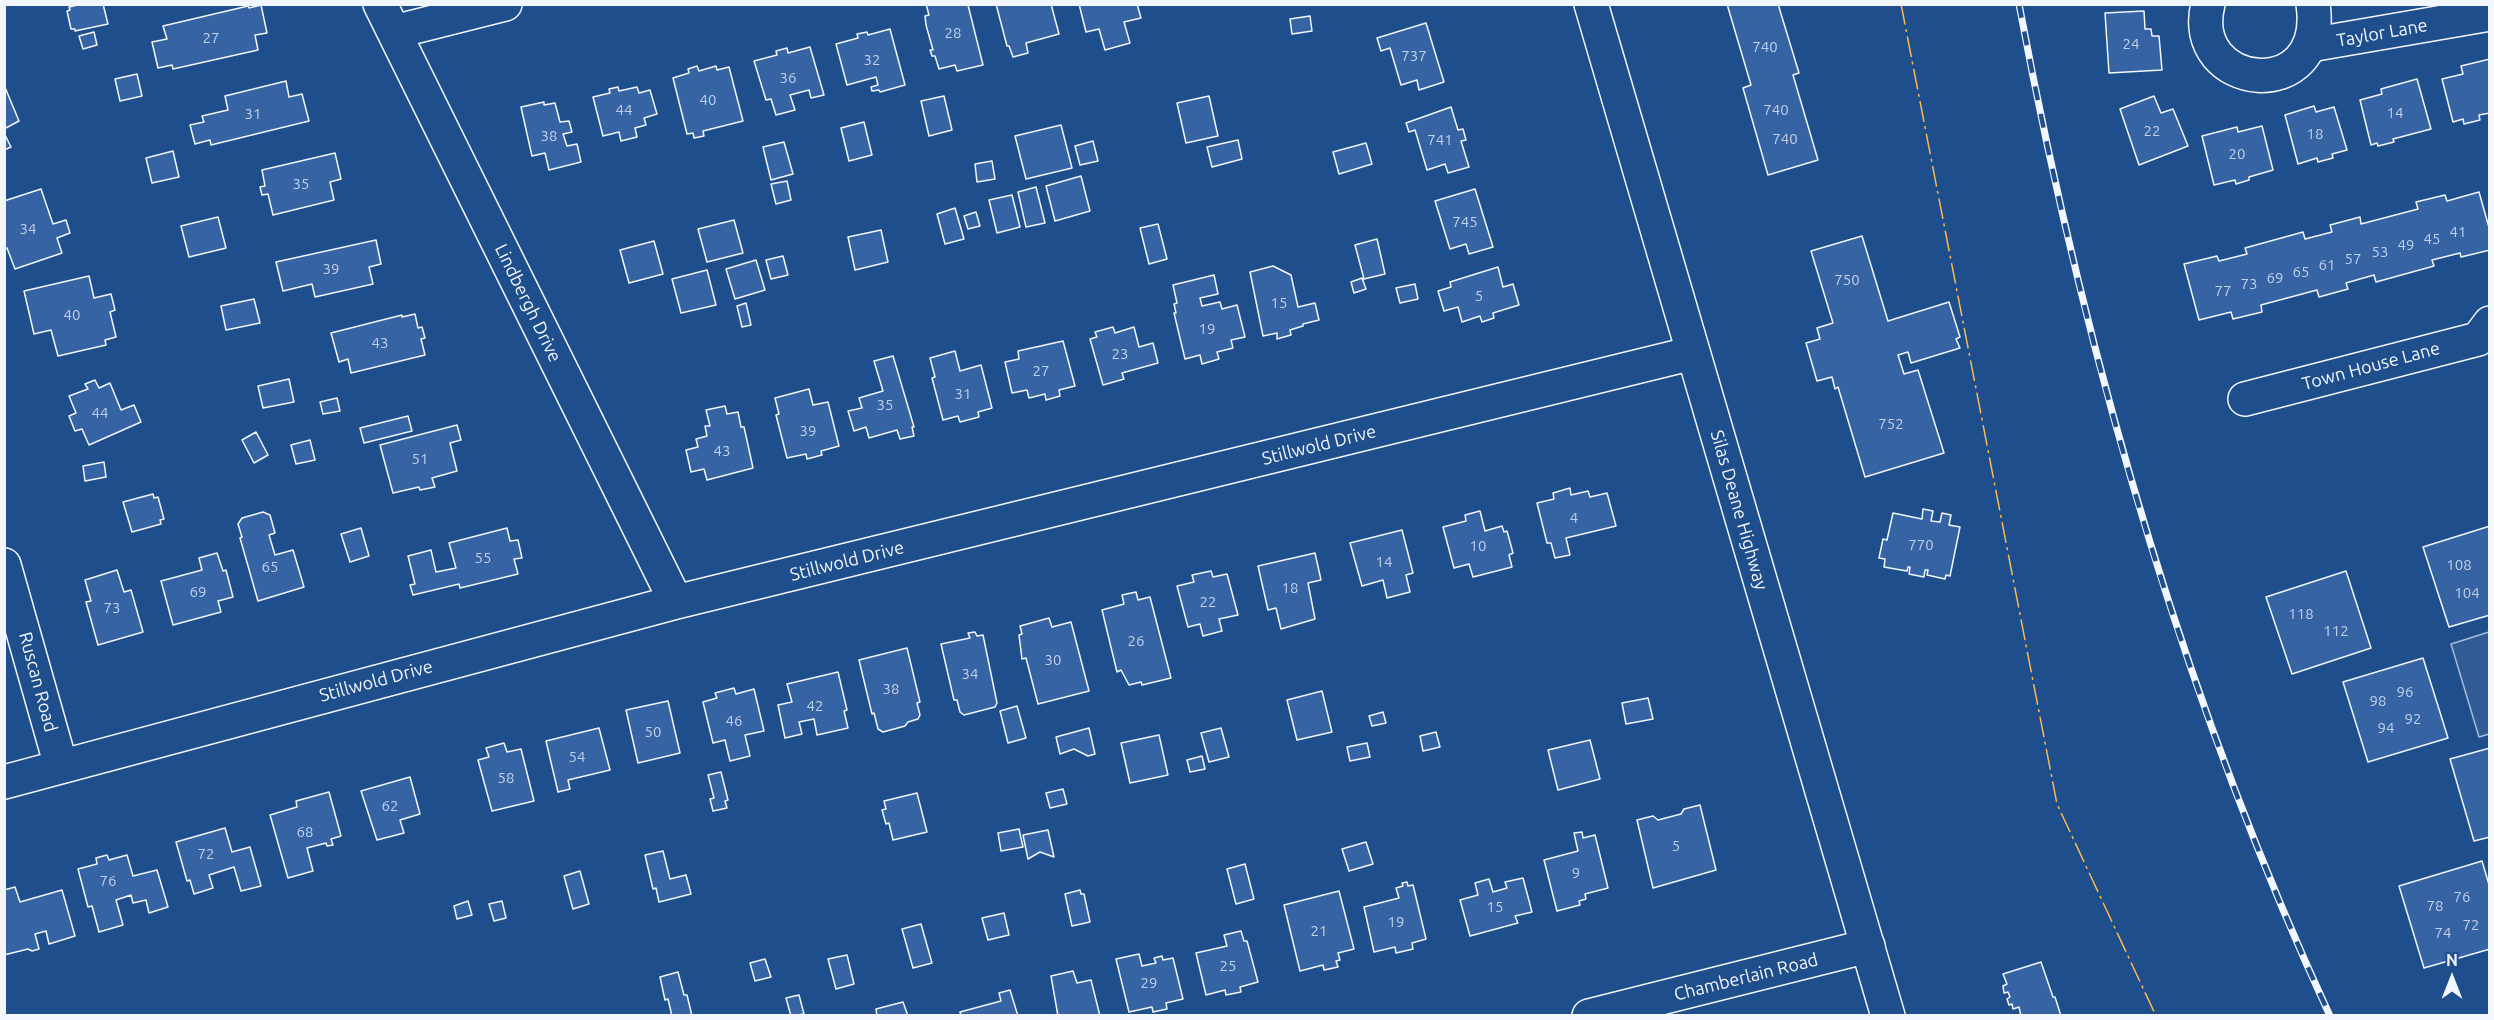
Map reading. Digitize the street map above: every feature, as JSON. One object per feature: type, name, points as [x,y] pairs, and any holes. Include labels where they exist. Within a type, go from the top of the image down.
[{"type":"street","points":[[387,18],[505,4]]},
{"type":"street","name":"Silas Deane Highway","points":[[1591,4],[1888,1016]]},
{"type":"street","name":"Taylor Lane","points":[[2208,4],[2205,18],[2208,39],[2219,58],[2236,71],[2257,76],[2278,74],[2297,63],[2310,45],[2316,24],[2313,4]]},
{"type":"street","name":"Taylor Lane","points":[[2310,45],[2490,14]]},
{"type":"street","name":"Lindbergh Drive","points":[[387,18],[676,602]]},
{"type":"street","name":"Town House Lane","points":[[2246,399],[2478,339],[2490,323]]},
{"type":"street","name":"Stillwold Drive","points":[[4,782],[676,602],[1693,353]]},
{"type":"street","name":"Ruscan Road","points":[[4,565],[61,766]]},
{"type":"street","name":"Chamberlain Road","points":[[1589,1016],[1868,946]]},
{"type":"shaded area","points":[[2489,632],[2489,734],[2479,737],[2451,644]]},
{"type":"building","points":[[82,4],[103,4],[108,24],[75,31],[71,29],[67,11],[70,10],[69,7]]},
{"type":"building","points":[[926,4],[968,5],[983,65],[957,71],[955,65],[939,69],[935,56],[932,56],[930,50],[933,50],[926,25],[925,16],[929,15]]},
{"type":"building","points":[[996,4],[1051,4],[1059,34],[1026,43],[1028,53],[1013,57],[1007,46]]},
{"type":"building","points":[[1079,4],[1137,4],[1141,18],[1124,22],[1130,43],[1105,50],[1099,29],[1086,32]]},
{"type":"building","points":[[1727,4],[1778,4],[1799,73],[1793,75],[1818,160],[1768,175],[1743,88],[1751,85]]},
{"type":"building","points":[[261,5],[267,33],[255,35],[258,50],[173,69],[172,65],[158,68],[152,42],[167,39],[163,26]]},
{"type":"building","points":[[2144,11],[2145,29],[2151,29],[2152,36],[2159,36],[2162,70],[2109,73],[2105,13]]},
{"type":"building","points":[[1310,16],[1312,31],[1292,34],[1290,19]]},
{"type":"building","points":[[1426,23],[1444,82],[1419,90],[1417,80],[1401,85],[1390,48],[1381,51],[1377,38]]},
{"type":"building","points":[[890,29],[905,85],[880,92],[879,90],[872,91],[871,87],[878,85],[876,77],[847,85],[836,44],[858,38],[857,34],[867,32],[868,35]]},
{"type":"building","points":[[94,32],[97,45],[83,49],[79,36]]},
{"type":"building","points":[[810,47],[824,95],[811,98],[809,90],[790,95],[795,110],[776,115],[771,99],[766,100],[754,61],[777,55],[776,51],[787,48],[788,53]]},
{"type":"building","points":[[2490,59],[2490,113],[2479,115],[2480,120],[2464,124],[2463,119],[2453,122],[2442,79],[2463,74],[2461,66]]},
{"type":"building","points":[[697,66],[699,71],[716,66],[717,70],[729,67],[743,121],[703,131],[704,136],[694,138],[693,133],[687,134],[673,78],[689,73],[688,69]]},
{"type":"building","points":[[137,74],[142,96],[120,101],[115,79]]},
{"type":"building","points":[[2417,79],[2431,129],[2393,139],[2394,142],[2378,146],[2377,143],[2371,145],[2360,100],[2382,94],[2381,89]]},
{"type":"building","points":[[286,81],[289,97],[302,94],[309,121],[211,145],[210,140],[195,144],[190,125],[204,122],[202,116],[228,110],[225,96]]},
{"type":"building","points":[[4,85],[19,121],[4,129]]},
{"type":"building","points":[[618,87],[619,91],[637,87],[639,93],[650,90],[657,114],[644,118],[646,125],[635,128],[637,137],[621,141],[619,132],[603,136],[593,97],[610,93],[609,89]]},
{"type":"building","points":[[944,96],[952,130],[929,136],[921,101]]},
{"type":"building","points":[[1209,96],[1218,136],[1186,143],[1177,103]]},
{"type":"building","points":[[2154,96],[2161,113],[2173,109],[2188,146],[2139,165],[2120,109]]},
{"type":"building","points":[[544,102],[544,105],[555,103],[560,122],[569,121],[572,132],[563,134],[567,146],[577,144],[581,162],[549,170],[545,153],[532,156],[521,107]]},
{"type":"building","points":[[2314,106],[2316,112],[2334,107],[2347,150],[2332,154],[2333,158],[2318,162],[2317,158],[2298,164],[2285,115]]},
{"type":"building","points":[[1451,107],[1458,130],[1463,129],[1466,140],[1461,141],[1469,167],[1448,173],[1445,164],[1427,170],[1415,130],[1409,132],[1406,123]]},
{"type":"building","points":[[864,122],[872,155],[849,161],[841,128]]},
{"type":"building","points":[[1061,125],[1072,168],[1026,179],[1015,136]]},
{"type":"building","points":[[2262,126],[2273,170],[2249,177],[2249,180],[2236,184],[2235,180],[2214,185],[2202,136],[2237,127],[2238,132]]},
{"type":"building","points":[[4,133],[11,147],[4,150]]},
{"type":"building","points":[[1238,140],[1242,159],[1212,167],[1207,147]]},
{"type":"building","points":[[1093,141],[1098,161],[1080,165],[1075,146]]},
{"type":"building","points":[[784,142],[793,174],[771,180],[763,147]]},
{"type":"building","points":[[1366,143],[1372,164],[1339,174],[1333,152]]},
{"type":"building","points":[[173,151],[179,177],[152,183],[146,158]]},
{"type":"building","points":[[335,153],[341,179],[330,182],[334,200],[273,215],[268,194],[262,195],[260,187],[265,186],[262,170]]},
{"type":"building","points":[[992,161],[995,179],[977,182],[975,164]]},
{"type":"building","points":[[1081,176],[1090,211],[1055,221],[1046,186]]},
{"type":"building","points":[[787,181],[791,200],[776,204],[771,184]]},
{"type":"building","points":[[1036,187],[1045,223],[1026,227],[1018,192]]},
{"type":"building","points":[[41,189],[53,224],[66,220],[70,233],[57,238],[62,253],[15,269],[7,248],[4,249],[4,201]]},
{"type":"building","points":[[1475,189],[1493,247],[1469,254],[1466,244],[1450,249],[1435,201]]},
{"type":"building","points":[[2479,192],[2490,231],[2490,250],[2461,257],[2460,253],[2432,260],[2434,266],[2376,282],[2374,275],[2346,283],[2348,289],[2319,297],[2317,290],[2261,305],[2262,312],[2233,319],[2231,312],[2199,320],[2184,264],[2217,256],[2219,261],[2247,254],[2245,248],[2303,232],[2305,239],[2332,232],[2330,225],[2360,217],[2361,224],[2418,209],[2416,202],[2445,195],[2447,201]]},
{"type":"building","points":[[1012,195],[1020,227],[997,233],[989,200]]},
{"type":"building","points":[[955,208],[964,239],[945,244],[937,214]]},
{"type":"building","points":[[976,212],[980,226],[968,229],[964,216]]},
{"type":"building","points":[[218,217],[226,248],[189,257],[181,226]]},
{"type":"building","points":[[734,220],[743,253],[707,262],[698,229]]},
{"type":"building","points":[[1158,224],[1167,259],[1149,264],[1140,228]]},
{"type":"building","points":[[881,230],[888,262],[855,270],[848,237]]},
{"type":"building","points":[[1862,236],[1888,321],[1949,302],[1960,337],[1956,339],[1960,348],[1911,363],[1908,352],[1898,355],[1904,374],[1918,370],[1944,453],[1865,477],[1838,387],[1835,389],[1832,377],[1817,381],[1806,343],[1820,339],[1817,328],[1833,323],[1811,251]]},
{"type":"building","points":[[1377,239],[1385,274],[1364,279],[1355,245]]},
{"type":"building","points":[[376,240],[381,264],[369,267],[373,284],[315,297],[312,284],[283,291],[276,262]]},
{"type":"building","points":[[654,241],[663,274],[629,283],[620,250]]},
{"type":"building","points":[[783,256],[788,275],[771,279],[766,260]]},
{"type":"building","points":[[756,260],[765,290],[735,299],[726,269]]},
{"type":"building","points":[[1273,266],[1291,275],[1298,307],[1315,303],[1319,320],[1303,324],[1303,326],[1290,330],[1291,335],[1277,339],[1277,333],[1263,336],[1250,272]]},
{"type":"building","points":[[1498,267],[1503,287],[1513,284],[1519,305],[1493,313],[1494,318],[1482,322],[1480,316],[1462,322],[1458,307],[1444,311],[1438,291],[1451,287],[1450,282]]},
{"type":"building","points":[[707,270],[716,305],[681,313],[672,279]]},
{"type":"building","points":[[1214,275],[1218,294],[1200,298],[1202,306],[1220,302],[1222,309],[1237,305],[1245,337],[1231,340],[1233,348],[1217,352],[1219,359],[1202,364],[1200,355],[1185,359],[1174,313],[1176,313],[1174,304],[1177,303],[1173,285]]},
{"type":"building","points":[[89,276],[94,298],[111,294],[115,310],[110,312],[116,337],[105,340],[106,345],[58,356],[51,330],[34,334],[24,291]]},
{"type":"building","points":[[1362,278],[1366,289],[1354,293],[1351,282]]},
{"type":"building","points":[[1415,284],[1418,299],[1400,303],[1396,288]]},
{"type":"building","points":[[254,299],[260,323],[226,330],[221,306]]},
{"type":"building","points":[[746,303],[751,325],[742,327],[737,306]]},
{"type":"building","points":[[415,314],[418,328],[422,327],[425,338],[421,339],[425,355],[351,373],[348,359],[339,362],[331,333],[402,315],[402,317]]},
{"type":"building","points":[[1113,327],[1115,333],[1134,327],[1139,347],[1153,343],[1158,363],[1122,373],[1124,379],[1103,385],[1090,339],[1097,337],[1095,332]]},
{"type":"building","points":[[1063,341],[1075,386],[1059,390],[1060,396],[1046,400],[1045,394],[1029,398],[1027,390],[1012,393],[1005,362],[1019,359],[1018,351]]},
{"type":"building","points":[[955,351],[960,371],[981,365],[992,408],[978,412],[979,417],[960,422],[958,416],[943,420],[932,378],[935,377],[930,358]]},
{"type":"building","points":[[893,356],[914,427],[912,427],[914,436],[900,439],[897,430],[869,438],[866,427],[854,431],[848,411],[862,408],[859,398],[883,391],[874,361]]},
{"type":"building","points":[[289,379],[294,402],[263,408],[258,386]]},
{"type":"building","points":[[95,380],[99,388],[110,383],[121,410],[134,405],[141,422],[89,445],[82,429],[75,431],[69,416],[76,413],[69,396],[88,389],[85,384]]},
{"type":"building","points":[[809,389],[813,405],[828,402],[839,446],[821,451],[822,455],[807,459],[806,454],[787,458],[776,415],[779,414],[775,398]]},
{"type":"building","points":[[337,398],[340,411],[323,414],[320,402]]},
{"type":"building","points":[[725,406],[727,414],[738,412],[741,427],[744,427],[753,468],[707,480],[704,469],[691,472],[686,450],[698,447],[696,439],[707,436],[705,426],[710,426],[706,410]]},
{"type":"building","points":[[408,416],[412,431],[364,443],[360,428]]},
{"type":"building","points":[[457,425],[461,440],[450,443],[457,471],[432,478],[435,487],[420,490],[419,487],[393,493],[380,445]]},
{"type":"building","points":[[256,432],[268,455],[254,463],[242,440]]},
{"type":"building","points":[[310,440],[315,460],[296,464],[291,445]]},
{"type":"building","points":[[104,462],[106,477],[85,481],[83,466]]},
{"type":"building","points":[[1570,488],[1571,495],[1588,491],[1590,497],[1607,493],[1616,526],[1566,538],[1570,555],[1555,558],[1551,543],[1547,543],[1537,503],[1554,499],[1553,493]]},
{"type":"building","points":[[153,494],[154,498],[158,497],[164,519],[160,520],[161,524],[132,532],[123,502]]},
{"type":"building","points":[[1923,509],[1933,511],[1931,521],[1940,522],[1942,513],[1951,515],[1949,525],[1960,527],[1950,576],[1946,575],[1945,579],[1927,575],[1928,570],[1925,570],[1924,577],[1909,574],[1910,567],[1907,571],[1884,567],[1885,559],[1879,558],[1883,539],[1887,540],[1893,513],[1922,519]]},
{"type":"building","points":[[1480,511],[1485,531],[1502,526],[1504,532],[1507,531],[1513,553],[1509,555],[1512,567],[1473,577],[1469,564],[1454,568],[1443,527],[1466,521],[1465,515]]},
{"type":"building","points":[[263,512],[270,515],[275,533],[269,535],[275,555],[293,550],[304,587],[258,601],[238,524],[242,518]]},
{"type":"building","points":[[2490,526],[2490,615],[2449,627],[2423,547]]},
{"type":"building","points":[[361,528],[369,556],[350,562],[341,534]]},
{"type":"building","points":[[507,528],[510,541],[518,540],[522,558],[514,559],[518,574],[460,588],[459,584],[413,595],[410,585],[415,584],[408,556],[431,550],[436,572],[456,568],[449,543]]},
{"type":"building","points":[[1402,530],[1413,573],[1406,575],[1410,592],[1387,598],[1383,580],[1362,586],[1350,543]]},
{"type":"building","points":[[217,553],[223,571],[226,570],[233,597],[218,601],[221,612],[173,625],[161,581],[202,570],[199,558]]},
{"type":"building","points":[[1315,553],[1321,580],[1308,583],[1315,619],[1281,629],[1276,608],[1268,610],[1258,566]]},
{"type":"building","points":[[117,570],[124,592],[131,590],[143,632],[98,645],[86,602],[91,601],[85,580]]},
{"type":"building","points":[[1211,571],[1213,577],[1227,574],[1238,615],[1219,619],[1222,631],[1203,636],[1200,624],[1188,627],[1177,586],[1194,582],[1192,575]]},
{"type":"building","points":[[2346,571],[2371,648],[2292,674],[2266,597]]},
{"type":"building","points":[[1136,592],[1138,600],[1150,597],[1171,678],[1142,685],[1141,682],[1129,685],[1121,670],[1117,672],[1102,610],[1124,604],[1122,595]]},
{"type":"building","points":[[1049,618],[1052,627],[1071,622],[1089,691],[1038,704],[1026,658],[1022,659],[1020,626]]},
{"type":"building","points":[[975,632],[977,636],[983,635],[997,703],[995,707],[964,715],[960,712],[957,700],[954,700],[941,644],[970,638],[968,633]]},
{"type":"building","points":[[907,648],[920,702],[917,703],[920,715],[918,719],[908,722],[905,726],[883,732],[878,729],[874,713],[872,714],[859,660]]},
{"type":"building","points":[[2423,658],[2448,738],[2368,762],[2343,682]]},
{"type":"building","points":[[838,672],[847,710],[844,711],[848,728],[817,735],[814,719],[799,722],[802,734],[785,738],[778,705],[792,702],[787,684]]},
{"type":"building","points":[[734,688],[736,694],[754,689],[764,731],[745,735],[750,756],[730,761],[725,740],[713,743],[703,702],[717,698],[715,693]]},
{"type":"building","points":[[1322,691],[1332,732],[1297,740],[1287,700]]},
{"type":"building","points":[[1648,698],[1653,719],[1626,724],[1622,703]]},
{"type":"building","points":[[668,701],[680,753],[638,763],[626,710]]},
{"type":"building","points":[[1017,706],[1026,738],[1008,743],[1000,711]]},
{"type":"building","points":[[1383,712],[1386,723],[1372,726],[1369,716]]},
{"type":"building","points":[[599,728],[610,770],[568,780],[570,789],[558,792],[546,741]]},
{"type":"building","points":[[1089,728],[1095,754],[1088,756],[1074,749],[1060,754],[1056,737]]},
{"type":"building","points":[[1221,728],[1229,757],[1209,762],[1201,733]]},
{"type":"building","points":[[1436,732],[1440,747],[1423,751],[1420,736]]},
{"type":"building","points":[[1159,735],[1168,775],[1130,783],[1121,743]]},
{"type":"building","points":[[1590,740],[1600,779],[1558,790],[1548,750]]},
{"type":"building","points":[[504,743],[507,752],[521,749],[534,801],[492,811],[478,760],[489,757],[486,748]]},
{"type":"building","points":[[1367,743],[1370,757],[1350,761],[1347,747]]},
{"type":"building","points":[[2490,748],[2490,837],[2474,841],[2450,759]]},
{"type":"building","points":[[1202,756],[1205,769],[1190,772],[1187,760]]},
{"type":"building","points":[[721,772],[728,800],[725,801],[727,808],[713,811],[710,799],[714,798],[708,775]]},
{"type":"building","points":[[410,777],[420,814],[400,820],[404,833],[377,840],[361,791]]},
{"type":"building","points":[[1063,789],[1067,804],[1050,808],[1046,793]]},
{"type":"building","points":[[329,792],[341,836],[331,839],[333,845],[327,846],[326,843],[307,848],[313,871],[288,878],[270,815],[297,807],[296,801]]},
{"type":"building","points":[[917,793],[927,832],[893,840],[889,823],[886,824],[882,810],[886,809],[884,801]]},
{"type":"building","points":[[1700,805],[1716,870],[1653,888],[1637,820],[1653,816],[1658,820],[1681,814],[1684,809]]},
{"type":"building","points":[[225,828],[232,852],[250,847],[261,886],[241,891],[234,867],[209,875],[213,888],[194,894],[190,880],[187,881],[176,842]]},
{"type":"building","points":[[1019,829],[1023,847],[1001,851],[998,833]]},
{"type":"building","points":[[1048,830],[1054,857],[1040,852],[1028,859],[1023,835]]},
{"type":"building","points":[[1582,832],[1583,838],[1595,835],[1608,888],[1585,894],[1586,899],[1579,901],[1580,905],[1557,911],[1544,860],[1578,851],[1574,833]]},
{"type":"building","points":[[1366,842],[1373,864],[1349,871],[1342,849]]},
{"type":"building","points":[[663,851],[670,879],[686,875],[691,894],[659,902],[656,888],[653,889],[645,855]]},
{"type":"building","points":[[107,855],[109,860],[127,855],[133,876],[157,870],[168,907],[149,913],[146,900],[133,903],[131,895],[116,900],[123,925],[99,932],[92,906],[88,907],[78,869],[97,864],[96,858]]},
{"type":"building","points":[[2482,861],[2490,888],[2490,949],[2424,968],[2399,886]]},
{"type":"building","points":[[1245,864],[1254,899],[1236,904],[1227,869]]},
{"type":"building","points":[[580,871],[589,904],[573,909],[564,876]]},
{"type":"building","points":[[1523,878],[1532,912],[1515,916],[1518,923],[1470,936],[1460,900],[1478,895],[1475,883],[1489,879],[1493,892],[1507,888],[1505,882]]},
{"type":"building","points":[[1407,882],[1408,886],[1413,885],[1426,939],[1412,943],[1413,949],[1396,953],[1395,947],[1374,952],[1364,907],[1399,898],[1396,888]]},
{"type":"building","points":[[15,887],[20,902],[62,890],[75,936],[49,944],[46,931],[35,934],[39,949],[32,951],[28,949],[4,955],[4,890]]},
{"type":"building","points":[[1080,890],[1081,894],[1084,894],[1090,922],[1072,926],[1065,894]]},
{"type":"building","points":[[1339,891],[1354,949],[1338,953],[1340,960],[1336,961],[1338,967],[1324,970],[1323,965],[1300,971],[1284,905]]},
{"type":"building","points":[[468,901],[472,915],[457,919],[454,906]]},
{"type":"building","points":[[502,901],[506,918],[494,921],[489,904]]},
{"type":"building","points":[[1004,913],[1009,935],[988,940],[982,918]]},
{"type":"building","points":[[921,924],[932,963],[913,968],[902,929]]},
{"type":"building","points":[[1241,931],[1244,941],[1247,941],[1258,982],[1240,987],[1241,992],[1226,995],[1225,990],[1206,995],[1196,953],[1227,946],[1224,935]]},
{"type":"building","points":[[1139,954],[1142,966],[1156,963],[1154,958],[1162,956],[1163,960],[1173,958],[1183,999],[1166,1003],[1167,1009],[1153,1012],[1152,1007],[1129,1012],[1116,959]]},
{"type":"building","points":[[847,955],[854,984],[836,989],[828,959]]},
{"type":"building","points":[[765,959],[771,977],[755,981],[750,963]]},
{"type":"building","points":[[2041,962],[2061,1016],[2021,1016],[2019,1007],[2013,1009],[2012,1004],[2009,1005],[2008,992],[2004,993],[2003,986],[2007,984],[2003,974]]},
{"type":"building","points":[[1073,971],[1077,983],[1091,980],[1100,1016],[1058,1016],[1051,976]]},
{"type":"building","points":[[678,972],[692,1016],[672,1016],[668,999],[665,1000],[660,977]]},
{"type":"building","points":[[1010,990],[1018,1016],[961,1016],[960,1012],[1001,1001],[999,993]]},
{"type":"building","points":[[799,995],[804,1014],[791,1016],[786,998]]},
{"type":"building","points":[[903,1002],[908,1016],[877,1016],[876,1009]]},
{"type":"railway","points":[[2019,4],[2074,264],[2143,520],[2183,646],[2228,771],[2277,894],[2330,1016]]},
{"type":"power","points":[[1901,4],[2057,804],[2156,1016]]}]
